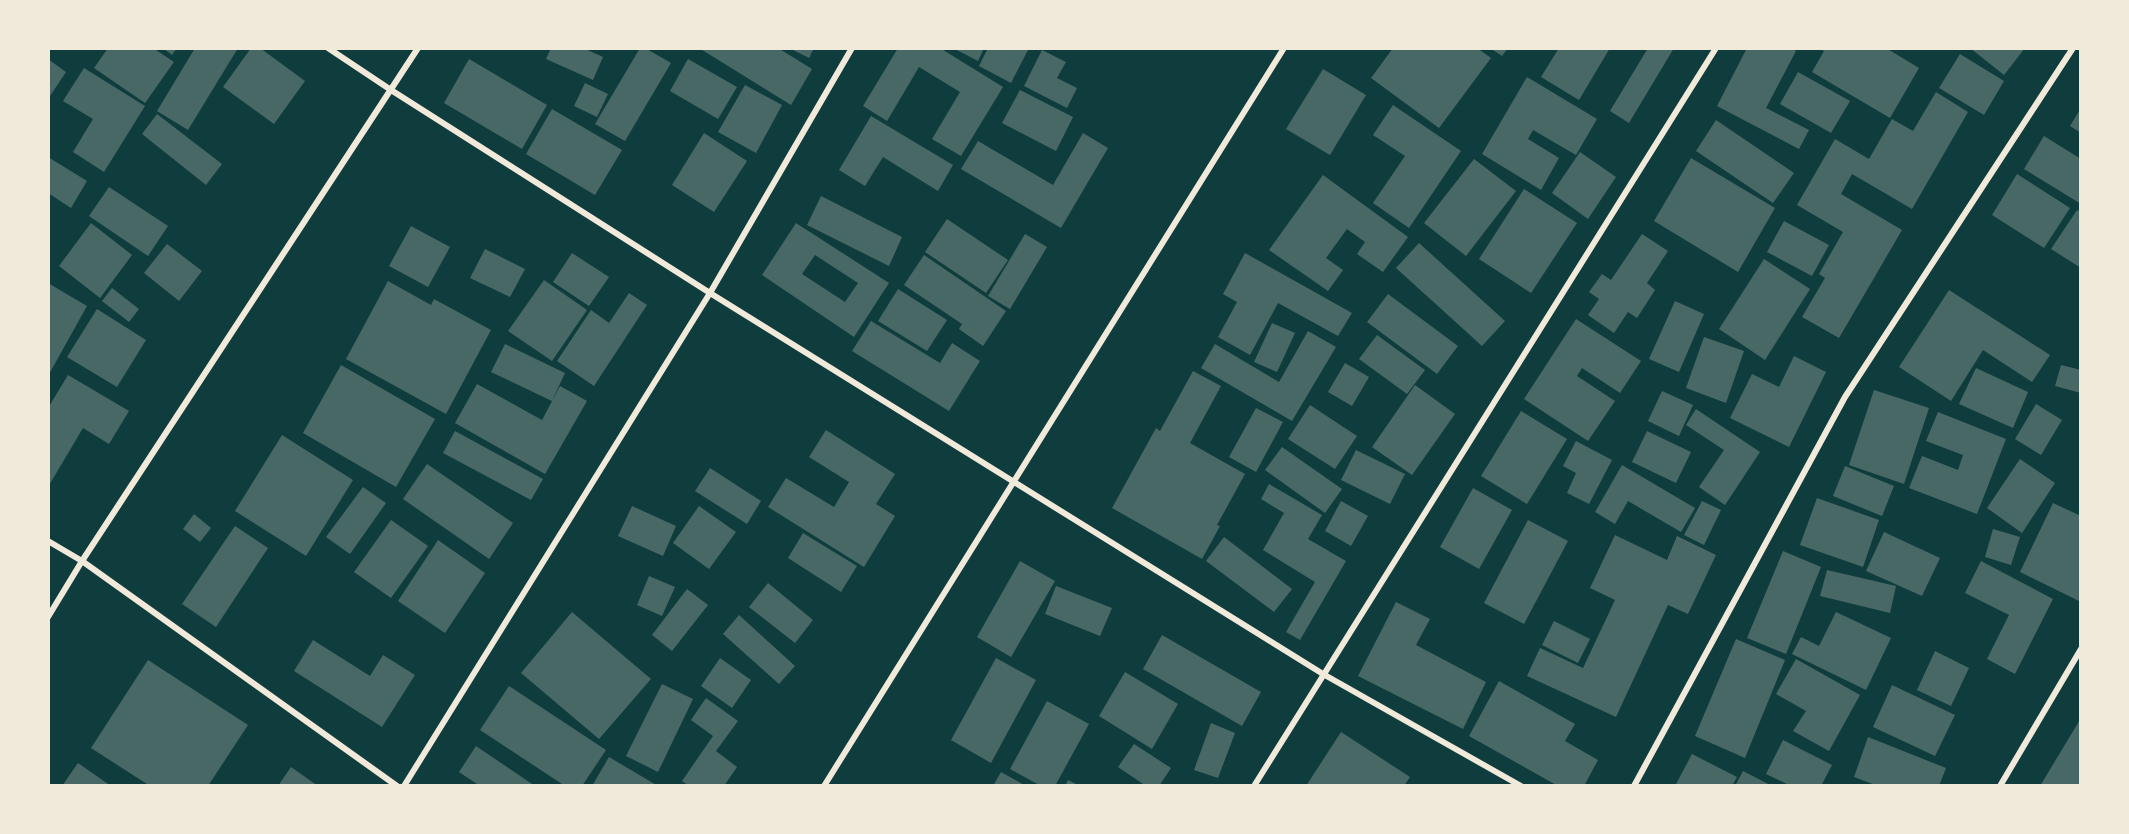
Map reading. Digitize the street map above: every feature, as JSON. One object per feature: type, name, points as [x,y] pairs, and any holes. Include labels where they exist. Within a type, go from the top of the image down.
[{"type":"street","points":[[328,48],[710,293],[1323,674],[1521,786]]},
{"type":"street","points":[[48,617],[82,561],[418,48]]},
{"type":"street","points":[[404,786],[710,293],[852,48]]},
{"type":"street","points":[[824,786],[1284,48]]},
{"type":"street","points":[[1254,786],[1716,48]]},
{"type":"street","points":[[1634,786],[1845,397],[2073,48]]},
{"type":"street","points":[[48,541],[82,561],[397,786]]},
{"type":"street","points":[[2000,786],[2081,650]]},
{"type":"building","points":[[108,48],[153,48],[174,62],[145,103],[94,68]]},
{"type":"building","points":[[163,48],[177,48],[172,55]]},
{"type":"building","points":[[195,48],[238,48],[188,130],[157,111]]},
{"type":"building","points":[[251,48],[260,48],[305,81],[274,124],[223,87]]},
{"type":"building","points":[[551,48],[583,48],[603,57],[593,80],[546,59]]},
{"type":"building","points":[[640,48],[645,48],[671,63],[625,141],[595,124]]},
{"type":"building","points":[[699,48],[778,48],[812,69],[791,105]]},
{"type":"building","points":[[789,48],[814,48],[809,58]]},
{"type":"building","points":[[898,48],[940,48],[1003,87],[961,156],[932,139],[960,92],[919,67],[887,121],[863,106]]},
{"type":"building","points":[[953,48],[984,48],[978,61]]},
{"type":"building","points":[[988,48],[1029,48],[1011,83],[979,66]]},
{"type":"building","points":[[1393,48],[1477,48],[1491,58],[1439,128],[1371,78]]},
{"type":"building","points":[[1490,48],[1508,48],[1502,56]]},
{"type":"building","points":[[1559,48],[1610,48],[1579,100],[1541,77]]},
{"type":"building","points":[[1648,48],[1674,48],[1629,123],[1610,111]]},
{"type":"building","points":[[1747,48],[1790,48],[1796,51],[1766,108],[1809,130],[1799,149],[1717,106]]},
{"type":"building","points":[[1818,48],[1886,48],[1919,68],[1890,118],[1812,72],[1824,51]]},
{"type":"building","points":[[1970,48],[2025,48],[2004,75]]},
{"type":"building","points":[[1042,50],[1066,62],[1057,78],[1077,88],[1067,108],[1024,86]]},
{"type":"building","points":[[1960,54],[2004,81],[1984,115],[1939,88]]},
{"type":"building","points":[[48,59],[66,72],[48,99]]},
{"type":"building","points":[[469,59],[547,105],[522,149],[444,103]]},
{"type":"building","points":[[688,59],[737,87],[718,119],[670,91]]},
{"type":"building","points":[[84,68],[145,106],[104,172],[73,152],[93,119],[63,101]]},
{"type":"building","points":[[1323,69],[1366,95],[1330,155],[1286,129]]},
{"type":"building","points":[[1798,72],[1850,101],[1831,133],[1780,104]]},
{"type":"building","points":[[1527,77],[1597,119],[1576,155],[1533,130],[1528,139],[1559,158],[1541,190],[1482,154]]},
{"type":"building","points":[[585,83],[608,94],[597,117],[574,106]]},
{"type":"building","points":[[745,85],[782,105],[756,153],[718,132]]},
{"type":"building","points":[[1020,90],[1073,117],[1056,151],[1002,123]]},
{"type":"building","points":[[1936,92],[1968,112],[1912,209],[1852,174],[1841,194],[1902,230],[1839,338],[1802,317],[1825,278],[1819,274],[1843,232],[1797,205],[1835,139],[1869,159],[1892,119],[1913,131]]},
{"type":"building","points":[[1393,105],[1461,151],[1409,228],[1373,203],[1405,156],[1373,135]]},
{"type":"building","points":[[2081,108],[2081,133],[2070,126]]},
{"type":"building","points":[[552,109],[622,150],[595,195],[526,154]]},
{"type":"building","points":[[157,114],[222,164],[206,185],[142,134]]},
{"type":"building","points":[[871,116],[953,165],[938,191],[883,157],[865,186],[839,170]]},
{"type":"building","points":[[1716,120],[1794,173],[1773,203],[1696,151]]},
{"type":"building","points":[[704,133],[747,161],[714,212],[672,185]]},
{"type":"building","points":[[1083,133],[1108,148],[1061,228],[961,169],[978,141],[1053,185]]},
{"type":"building","points":[[2044,136],[2081,159],[2081,204],[2024,169]]},
{"type":"building","points":[[1580,152],[1616,177],[1588,219],[1552,193]]},
{"type":"building","points":[[48,157],[87,181],[71,208],[48,193]]},
{"type":"building","points":[[1691,158],[1775,208],[1738,272],[1654,221]]},
{"type":"building","points":[[1474,159],[1516,191],[1466,256],[1424,223]]},
{"type":"building","points":[[2017,174],[2070,208],[2044,248],[1992,215]]},
{"type":"building","points":[[1323,175],[1408,237],[1383,272],[1357,254],[1365,242],[1347,229],[1326,258],[1343,270],[1328,291],[1269,250]]},
{"type":"building","points":[[109,187],[168,226],[148,256],[89,216]]},
{"type":"building","points":[[1524,189],[1577,223],[1531,293],[1479,259]]},
{"type":"building","points":[[821,196],[902,237],[889,266],[807,225]]},
{"type":"building","points":[[2077,210],[2081,212],[2081,268],[2051,249]]},
{"type":"building","points":[[947,219],[1008,260],[986,293],[925,252]]},
{"type":"building","points":[[1784,221],[1829,245],[1812,276],[1767,252]]},
{"type":"building","points":[[91,223],[132,255],[100,298],[59,266]]},
{"type":"building","points":[[796,223],[889,283],[854,337],[762,275]],"holes":[[[815,255],[858,283],[845,302],[802,274]]]},
{"type":"building","points":[[411,226],[450,247],[428,287],[389,266]]},
{"type":"building","points":[[1025,234],[1047,247],[1010,309],[988,296]]},
{"type":"building","points":[[1642,234],[1668,251],[1647,283],[1655,290],[1637,318],[1628,312],[1614,333],[1588,315],[1599,299],[1589,292],[1602,274],[1611,280]]},
{"type":"building","points":[[1419,243],[1505,321],[1482,346],[1396,268]]},
{"type":"building","points":[[167,244],[202,271],[179,301],[144,273]]},
{"type":"building","points":[[485,249],[525,269],[510,297],[470,278]]},
{"type":"building","points":[[572,253],[609,277],[589,306],[553,282]]},
{"type":"building","points":[[1245,253],[1352,313],[1338,336],[1278,303],[1250,355],[1218,337],[1237,302],[1223,294]]},
{"type":"building","points":[[924,255],[1006,311],[983,346],[959,329],[962,324],[904,285]]},
{"type":"building","points":[[1764,259],[1810,289],[1765,360],[1719,329]]},
{"type":"building","points":[[544,280],[587,310],[552,361],[508,331]]},
{"type":"building","points":[[388,281],[431,305],[434,299],[491,330],[446,414],[346,359]]},
{"type":"building","points":[[48,283],[87,306],[48,376]]},
{"type":"building","points":[[112,288],[139,309],[129,322],[102,301]]},
{"type":"building","points":[[898,289],[947,320],[927,351],[878,321]]},
{"type":"building","points":[[1949,290],[2050,355],[2032,382],[1983,350],[1951,401],[1899,367]]},
{"type":"building","points":[[629,293],[647,305],[594,386],[557,361],[591,310],[609,323]]},
{"type":"building","points":[[1388,294],[1458,346],[1437,374],[1367,322]]},
{"type":"building","points":[[1675,301],[1704,314],[1679,372],[1649,359]]},
{"type":"building","points":[[97,309],[146,340],[117,387],[67,357]]},
{"type":"building","points":[[1576,319],[1641,361],[1620,393],[1582,368],[1577,376],[1615,401],[1588,441],[1524,399]]},
{"type":"building","points":[[871,321],[940,363],[952,343],[980,361],[949,411],[852,351]]},
{"type":"building","points":[[1272,323],[1295,333],[1277,372],[1254,362]]},
{"type":"building","points":[[1308,331],[1336,347],[1292,421],[1201,368],[1215,344],[1279,382]]},
{"type":"building","points":[[1377,335],[1425,370],[1407,394],[1359,359]]},
{"type":"building","points":[[1704,337],[1744,351],[1726,403],[1686,388]]},
{"type":"building","points":[[505,344],[565,373],[552,401],[491,372]]},
{"type":"building","points":[[1794,356],[1826,372],[1789,447],[1730,418],[1752,374],[1779,387]]},
{"type":"building","points":[[1345,363],[1369,377],[1352,406],[1328,392]]},
{"type":"building","points":[[341,365],[435,419],[396,487],[303,433]]},
{"type":"building","points":[[2061,365],[2081,370],[2081,393],[2055,386]]},
{"type":"building","points":[[1976,368],[2028,392],[2013,428],[1959,404]]},
{"type":"building","points":[[1193,371],[1221,386],[1190,443],[1245,474],[1217,525],[1220,526],[1202,559],[1112,508],[1156,428],[1160,431]]},
{"type":"building","points":[[68,375],[129,411],[109,444],[83,428],[48,487],[48,408]]},
{"type":"building","points":[[477,384],[542,420],[560,386],[587,401],[545,474],[455,423]]},
{"type":"building","points":[[1415,385],[1455,414],[1412,475],[1372,447]]},
{"type":"building","points":[[1874,390],[1929,408],[1904,484],[1849,465]]},
{"type":"building","points":[[1662,391],[1693,405],[1679,436],[1648,421]]},
{"type":"building","points":[[2036,404],[2062,420],[2041,455],[2015,439]]},
{"type":"building","points":[[1310,405],[1357,436],[1335,469],[1288,439]]},
{"type":"building","points":[[1256,408],[1283,422],[1256,472],[1229,457]]},
{"type":"building","points":[[1696,409],[1760,452],[1725,505],[1699,487],[1724,450],[1686,425]]},
{"type":"building","points":[[1521,411],[1567,439],[1527,504],[1481,476]]},
{"type":"building","points":[[1938,412],[2006,439],[1977,514],[1909,488],[1922,456],[1958,470],[1963,455],[1926,441]]},
{"type":"building","points":[[826,430],[895,474],[876,504],[895,516],[864,567],[768,507],[786,478],[834,507],[849,482],[809,457]]},
{"type":"building","points":[[455,431],[543,479],[531,500],[443,453]]},
{"type":"building","points":[[1647,431],[1691,452],[1676,483],[1632,462]]},
{"type":"building","points":[[282,435],[353,480],[306,556],[235,511]]},
{"type":"building","points":[[1576,441],[1612,460],[1589,504],[1567,493],[1576,473],[1563,466]]},
{"type":"building","points":[[1282,447],[1342,489],[1325,513],[1265,470]]},
{"type":"building","points":[[1356,450],[1405,474],[1390,504],[1341,480]]},
{"type":"building","points":[[2020,459],[2055,483],[2022,533],[1987,508]]},
{"type":"building","points":[[427,464],[513,523],[489,559],[403,499]]},
{"type":"building","points":[[1622,465],[1695,508],[1681,532],[1628,501],[1615,524],[1595,512]]},
{"type":"building","points":[[1845,466],[1894,486],[1882,516],[1833,496]]},
{"type":"building","points":[[710,468],[761,501],[747,524],[695,491]]},
{"type":"building","points":[[1269,484],[1322,515],[1308,539],[1346,561],[1300,640],[1286,632],[1315,582],[1263,550],[1284,513],[1261,499]]},
{"type":"building","points":[[363,487],[386,503],[350,554],[326,537]]},
{"type":"building","points":[[1473,488],[1512,510],[1479,569],[1440,547]]},
{"type":"building","points":[[1817,498],[1879,520],[1863,567],[1800,545]]},
{"type":"building","points":[[1341,501],[1368,516],[1351,546],[1325,531]]},
{"type":"building","points":[[1702,501],[1721,510],[1704,545],[1684,535]]},
{"type":"building","points":[[2053,503],[2081,516],[2079,601],[2020,572]]},
{"type":"building","points":[[632,506],[676,526],[663,556],[618,536]]},
{"type":"building","points":[[699,506],[736,532],[709,569],[673,543]]},
{"type":"building","points":[[194,514],[211,528],[200,542],[183,529]]},
{"type":"building","points":[[391,520],[428,546],[391,598],[354,572]]},
{"type":"building","points":[[1528,520],[1568,541],[1524,624],[1484,603]]},
{"type":"building","points":[[235,526],[268,548],[216,627],[182,604]]},
{"type":"building","points":[[1993,529],[2020,537],[2011,565],[1985,557]]},
{"type":"building","points":[[1884,532],[1940,558],[1922,596],[1866,571]]},
{"type":"building","points":[[803,533],[857,566],[841,592],[788,558]]},
{"type":"building","points":[[1615,535],[1667,560],[1677,536],[1716,555],[1688,614],[1668,605],[1616,717],[1527,676],[1540,648],[1583,668],[1615,600],[1590,588]]},
{"type":"building","points":[[1224,537],[1292,589],[1274,612],[1206,561]]},
{"type":"building","points":[[438,540],[485,573],[445,633],[398,601]]},
{"type":"building","points":[[1783,551],[1821,567],[1786,654],[1747,638]]},
{"type":"building","points":[[1020,561],[1055,581],[1011,657],[977,637]]},
{"type":"building","points":[[1981,561],[2053,599],[2015,674],[1987,659],[2009,615],[1965,593]]},
{"type":"building","points":[[1827,570],[1896,586],[1890,613],[1820,596]]},
{"type":"building","points":[[649,576],[675,587],[662,616],[637,605]]},
{"type":"building","points":[[768,583],[813,620],[795,643],[749,607]]},
{"type":"building","points":[[1056,586],[1112,608],[1100,636],[1045,614]]},
{"type":"building","points":[[687,589],[708,605],[672,651],[652,635]]},
{"type":"building","points":[[1396,602],[1430,619],[1416,645],[1486,682],[1463,729],[1358,676]]},
{"type":"building","points":[[572,612],[651,679],[599,739],[521,673]]},
{"type":"building","points":[[1836,612],[1891,638],[1866,690],[1792,654],[1801,637],[1819,646]]},
{"type":"building","points":[[739,615],[795,666],[779,684],[723,634]]},
{"type":"building","points":[[1554,621],[1590,639],[1578,663],[1542,645]]},
{"type":"building","points":[[1162,635],[1261,692],[1242,726],[1143,669]]},
{"type":"building","points":[[1736,639],[1785,660],[1745,758],[1695,736]]},
{"type":"building","points":[[313,640],[370,676],[383,655],[415,675],[382,727],[294,671]]},
{"type":"building","points":[[1935,651],[1969,668],[1951,706],[1917,690]]},
{"type":"building","points":[[720,658],[751,680],[732,708],[701,686]]},
{"type":"building","points":[[996,658],[1036,680],[991,763],[951,740]]},
{"type":"building","points":[[1796,659],[1860,695],[1829,751],[1793,731],[1806,711],[1776,694]]},
{"type":"building","points":[[148,660],[248,725],[208,786],[150,786],[91,748]]},
{"type":"building","points":[[1125,672],[1178,704],[1152,749],[1099,716]]},
{"type":"building","points":[[1499,681],[1575,724],[1565,741],[1598,760],[1584,786],[1558,786],[1469,736]]},
{"type":"building","points":[[662,684],[693,699],[658,772],[626,756]]},
{"type":"building","points":[[1892,685],[1955,715],[1935,756],[1873,727]]},
{"type":"building","points":[[509,686],[606,750],[582,786],[565,786],[480,730]]},
{"type":"building","points":[[706,698],[738,721],[716,751],[737,767],[724,786],[689,786],[682,781],[713,736],[691,720]]},
{"type":"building","points":[[1047,701],[1089,724],[1055,786],[1041,786],[1010,769]]},
{"type":"building","points":[[2081,718],[2081,786],[2040,786]]},
{"type":"building","points":[[1211,723],[1235,733],[1218,778],[1194,770]]},
{"type":"building","points":[[1341,732],[1410,777],[1404,786],[1306,786]]},
{"type":"building","points":[[1868,737],[1946,768],[1939,786],[1878,786],[1854,777]]},
{"type":"building","points":[[1783,740],[1832,765],[1821,786],[1791,786],[1766,774]]},
{"type":"building","points":[[1134,744],[1171,768],[1159,786],[1146,786],[1118,767]]},
{"type":"building","points":[[476,746],[535,786],[480,786],[459,772]]},
{"type":"building","points":[[1692,754],[1737,777],[1732,786],[1675,786]]},
{"type":"building","points":[[609,757],[658,786],[592,786]]},
{"type":"building","points":[[78,763],[111,786],[62,786]]},
{"type":"building","points":[[291,767],[318,786],[278,786]]},
{"type":"building","points":[[1743,771],[1772,786],[1735,786]]},
{"type":"building","points":[[1001,772],[1026,786],[993,786]]},
{"type":"building","points":[[1068,780],[1080,786],[1065,786]]}]
